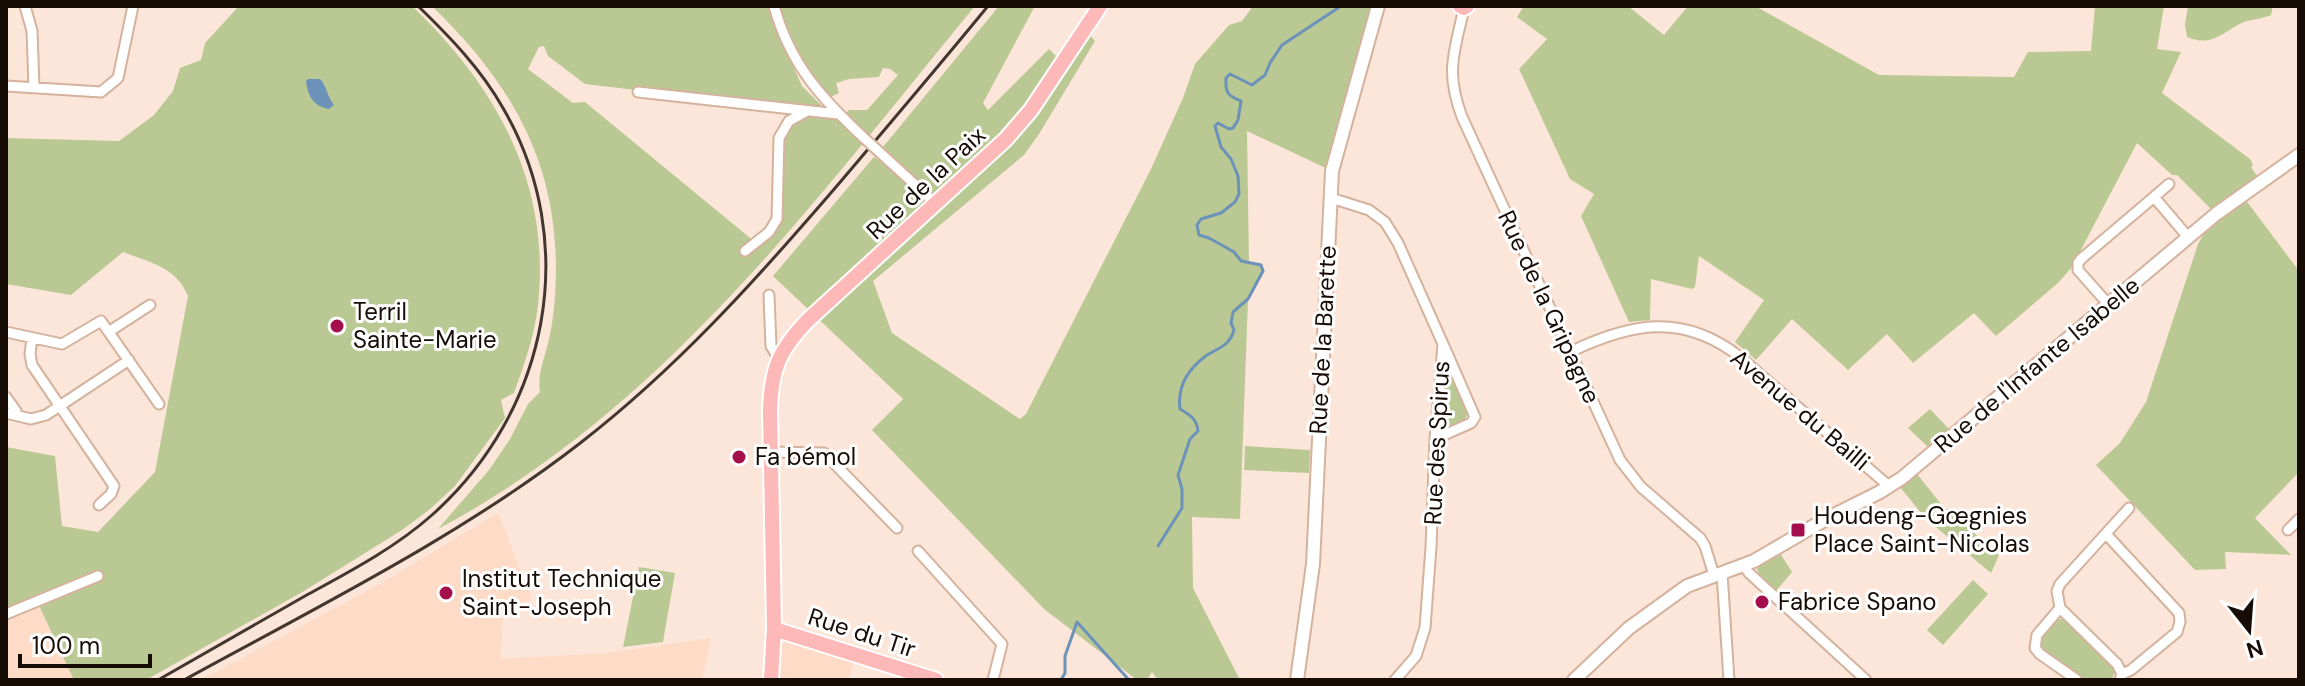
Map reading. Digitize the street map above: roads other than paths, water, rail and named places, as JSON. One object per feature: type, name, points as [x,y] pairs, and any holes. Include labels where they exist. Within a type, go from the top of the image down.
[{"type":"main road","name":"Rue de la Paix","points":[[771,680],[774,629],[770,408],[779,359],[790,340],[807,321],[1006,139],[1031,110],[1100,6]]},
{"type":"main road","name":"Rue du Tir","points":[[774,629],[936,680]]},
{"type":"street","points":[[25,6],[34,45],[34,87]]},
{"type":"street","points":[[6,86],[101,92],[118,78],[133,6]]},
{"type":"street","points":[[774,6],[784,35],[805,76],[838,114],[936,204]]},
{"type":"street","name":"Rue de la Barette","points":[[1297,680],[1313,564],[1335,155],[1378,6]]},
{"type":"street","name":"Rue de la Gripagne","points":[[1464,7],[1452,60],[1453,90],[1462,117],[1620,460],[1641,487],[1700,538],[1705,546],[1718,574],[1729,680]]},
{"type":"street","points":[[638,92],[838,114]]},
{"type":"street","points":[[745,251],[769,232],[779,213],[779,138],[789,121],[810,110]]},
{"type":"street","name":"Rue de l'Infante Isabelle","points":[[1574,680],[1629,628],[1697,581],[1744,566],[1890,487],[2216,214],[2299,155]]},
{"type":"street","points":[[2109,305],[2078,270],[2078,263],[2169,184]]},
{"type":"street","points":[[2154,197],[2188,237]]},
{"type":"street","name":"Rue des Spirus","points":[[1331,198],[1369,210],[1385,222],[1398,243],[1443,344],[1425,628],[1416,656],[1395,680]]},
{"type":"street","points":[[769,295],[771,346],[779,359]]},
{"type":"street","points":[[110,331],[150,305]]},
{"type":"street","points":[[6,332],[62,344],[101,321],[159,404]]},
{"type":"street","name":"Avenue du Bailli","points":[[1570,352],[1625,330],[1666,326],[1695,332],[1718,342],[1740,357],[1890,487]]},
{"type":"street","points":[[32,338],[32,365],[114,486],[111,494],[99,505]]},
{"type":"street","points":[[1435,439],[1471,423],[1475,417],[1443,344]]},
{"type":"street","points":[[10,414],[40,418],[129,360]]},
{"type":"street","points":[[6,397],[16,411],[10,414]]},
{"type":"street","points":[[771,452],[824,453],[897,528]]},
{"type":"street","points":[[2106,534],[2179,613],[2180,622],[2177,632],[2121,677],[2117,664],[2060,608],[2057,591],[2060,584],[2129,508]]},
{"type":"street","points":[[2288,530],[2299,519]]},
{"type":"street","points":[[918,551],[1002,644],[993,680]]},
{"type":"street","points":[[1744,566],[1866,680]]},
{"type":"street","points":[[6,614],[98,576]]},
{"type":"street","points":[[2060,608],[2037,635],[2035,648],[2077,680]]},
{"type":"water","points":[[308,79],[320,79],[334,105],[324,108],[312,100]]},
{"type":"waterway","points":[[1158,546],[1182,508],[1178,475],[1190,439],[1198,431],[1195,420],[1180,409],[1182,385],[1195,366],[1230,339],[1234,330],[1231,323],[1233,312],[1248,299],[1263,271],[1261,265],[1241,261],[1234,252],[1199,235],[1197,225],[1201,219],[1221,213],[1235,202],[1239,194],[1238,176],[1231,159],[1221,147],[1215,126],[1218,123],[1233,128],[1238,120],[1241,101],[1228,93],[1226,78],[1230,74],[1252,85],[1265,75],[1282,45],[1341,6]]},
{"type":"waterway","points":[[1061,680],[1065,673],[1065,656],[1077,622],[1129,680]]},
{"type":"railway","points":[[158,680],[355,569],[418,527],[472,474],[503,427],[526,377],[541,324],[546,269],[542,214],[527,160],[503,108],[485,80],[418,6]]},
{"type":"railway","points":[[184,680],[336,598],[485,510],[533,478],[615,415],[682,354],[776,256],[988,6]]},
{"type":"place","name":"Terril Sainte-Marie","points":[[337,326]]},
{"type":"place","name":"Fa bémol","points":[[739,457]]},
{"type":"place","name":"Houdeng-Gœgnies Place Saint-Nicolas","points":[[1798,530]]},
{"type":"place","name":"Institut Technique Saint-Joseph","points":[[446,593]]},
{"type":"place","name":"Fabrice Spano","points":[[1762,602]]}]
